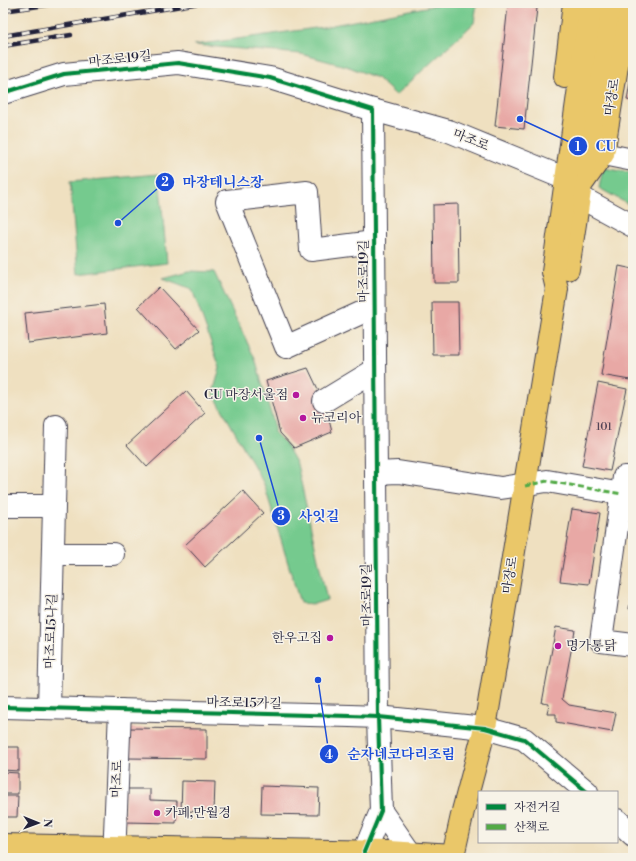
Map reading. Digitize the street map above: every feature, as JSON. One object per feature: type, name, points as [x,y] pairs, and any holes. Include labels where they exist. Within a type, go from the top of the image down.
[{"type":"main road","name":"마장로","points":[[574,3],[558,135],[559,159],[576,187]]},
{"type":"main road","name":"마장로","points":[[576,187],[591,3]]},
{"type":"main road","name":"마장로","points":[[454,857],[463,811],[484,728],[525,486],[557,289],[553,272],[576,187],[610,3]]},
{"type":"main road","name":"마장로","points":[[576,187],[603,154],[627,3]]},
{"type":"main road","points":[[3,845],[114,853],[411,854],[454,857]]},
{"type":"street","name":"마조로19길","points":[[3,93],[64,74],[178,63],[270,78],[373,110],[374,370],[378,717],[381,812]]},
{"type":"street","name":"마조로","points":[[373,110],[449,131],[576,187],[633,226]]},
{"type":"street","points":[[603,154],[633,160]]},
{"type":"street","name":"마조로19길","points":[[374,242],[311,250],[308,192],[227,201],[286,347],[374,307]]},
{"type":"street","points":[[324,401],[374,370]]},
{"type":"street","name":"마조로15나길","points":[[49,708],[56,426]]},
{"type":"street","points":[[376,473],[398,472],[501,488],[525,486],[547,481],[627,486],[601,641],[633,645]]},
{"type":"street","points":[[3,506],[54,506]]},
{"type":"street","points":[[53,554],[113,554]]},
{"type":"street","name":"마조로15가길","points":[[3,707],[378,717],[484,728],[524,739],[586,791]]},
{"type":"street","name":"마조로","points":[[114,853],[120,710]]},
{"type":"street","points":[[360,854],[381,812],[411,854]]},
{"type":"street","points":[[618,821],[633,835]]},
{"type":"green space","points":[[477,3],[474,23],[396,95],[377,78],[349,67],[301,54],[194,45],[323,27],[441,4]]},
{"type":"green space","points":[[603,168],[633,173],[633,207],[599,188]]},
{"type":"green space","points":[[159,174],[167,263],[78,274],[70,182]]},
{"type":"green space","points":[[189,271],[214,272],[255,359],[274,424],[274,432],[285,443],[297,464],[327,600],[314,604],[300,603],[264,484],[213,393],[220,368],[192,289],[163,278]]},
{"type":"building","points":[[508,5],[537,8],[524,129],[495,126]]},
{"type":"building","points":[[633,70],[633,101],[627,100]]},
{"type":"building","points":[[458,204],[459,283],[434,283],[433,205]]},
{"type":"building","points":[[619,266],[633,269],[633,365],[630,380],[601,375]]},
{"type":"building","points":[[159,287],[199,330],[176,349],[138,307]]},
{"type":"building","points":[[432,302],[458,302],[459,355],[433,355]]},
{"type":"building","points":[[104,304],[107,333],[28,343],[25,313]]},
{"type":"building","name":"뉴코리아","points":[[308,368],[325,404],[332,432],[294,448],[280,433],[266,381]]},
{"type":"building","points":[[598,383],[627,389],[610,471],[582,466]]},
{"type":"building","points":[[186,391],[205,413],[147,467],[127,445]]},
{"type":"building","points":[[243,491],[263,513],[205,567],[185,545]]},
{"type":"building","points":[[572,509],[600,513],[589,584],[560,581]]},
{"type":"building","points":[[633,589],[633,610],[629,609]]},
{"type":"building","points":[[556,627],[575,630],[562,699],[569,705],[616,713],[612,732],[556,722],[556,714],[547,714],[549,704],[542,703]]},
{"type":"building","points":[[129,728],[207,729],[207,759],[128,758]]},
{"type":"building","points":[[3,747],[19,747],[19,771],[3,770]]},
{"type":"building","points":[[3,772],[18,773],[18,794],[3,794]]},
{"type":"building","points":[[182,781],[215,782],[214,812],[181,811]]},
{"type":"building","points":[[262,786],[319,788],[318,815],[261,814]]},
{"type":"building","points":[[125,789],[150,789],[150,800],[177,801],[176,823],[124,822]]},
{"type":"building","points":[[3,796],[18,796],[17,817],[3,817]]},
{"type":"railway","points":[[3,11],[61,3]]},
{"type":"railway","points":[[3,36],[199,3]]},
{"type":"railway","points":[[3,46],[71,35]]},
{"type":"marked path","points":[[525,486],[547,481],[622,494]]},
{"type":"cycle path","points":[[3,93],[64,74],[178,63],[270,78],[373,110],[378,717],[381,811],[364,852]]},
{"type":"cycle path","points":[[3,707],[378,717],[485,728],[524,739],[586,791]]},
{"type":"place","name":"CU","points":[[520,119]]},
{"type":"place","name":"마장테니스장","points":[[118,223]]},
{"type":"place","name":"CU 마장서울점","points":[[296,395]]},
{"type":"place","name":"뉴코리아","points":[[303,418]]},
{"type":"place","name":"사잇길","points":[[259,438]]},
{"type":"place","name":"한우고집","points":[[330,638]]},
{"type":"place","name":"명가통닭","points":[[558,646]]},
{"type":"place","name":"순자네코다리조림","points":[[318,680]]},
{"type":"place","name":"카페,만월경","points":[[157,813]]}]
